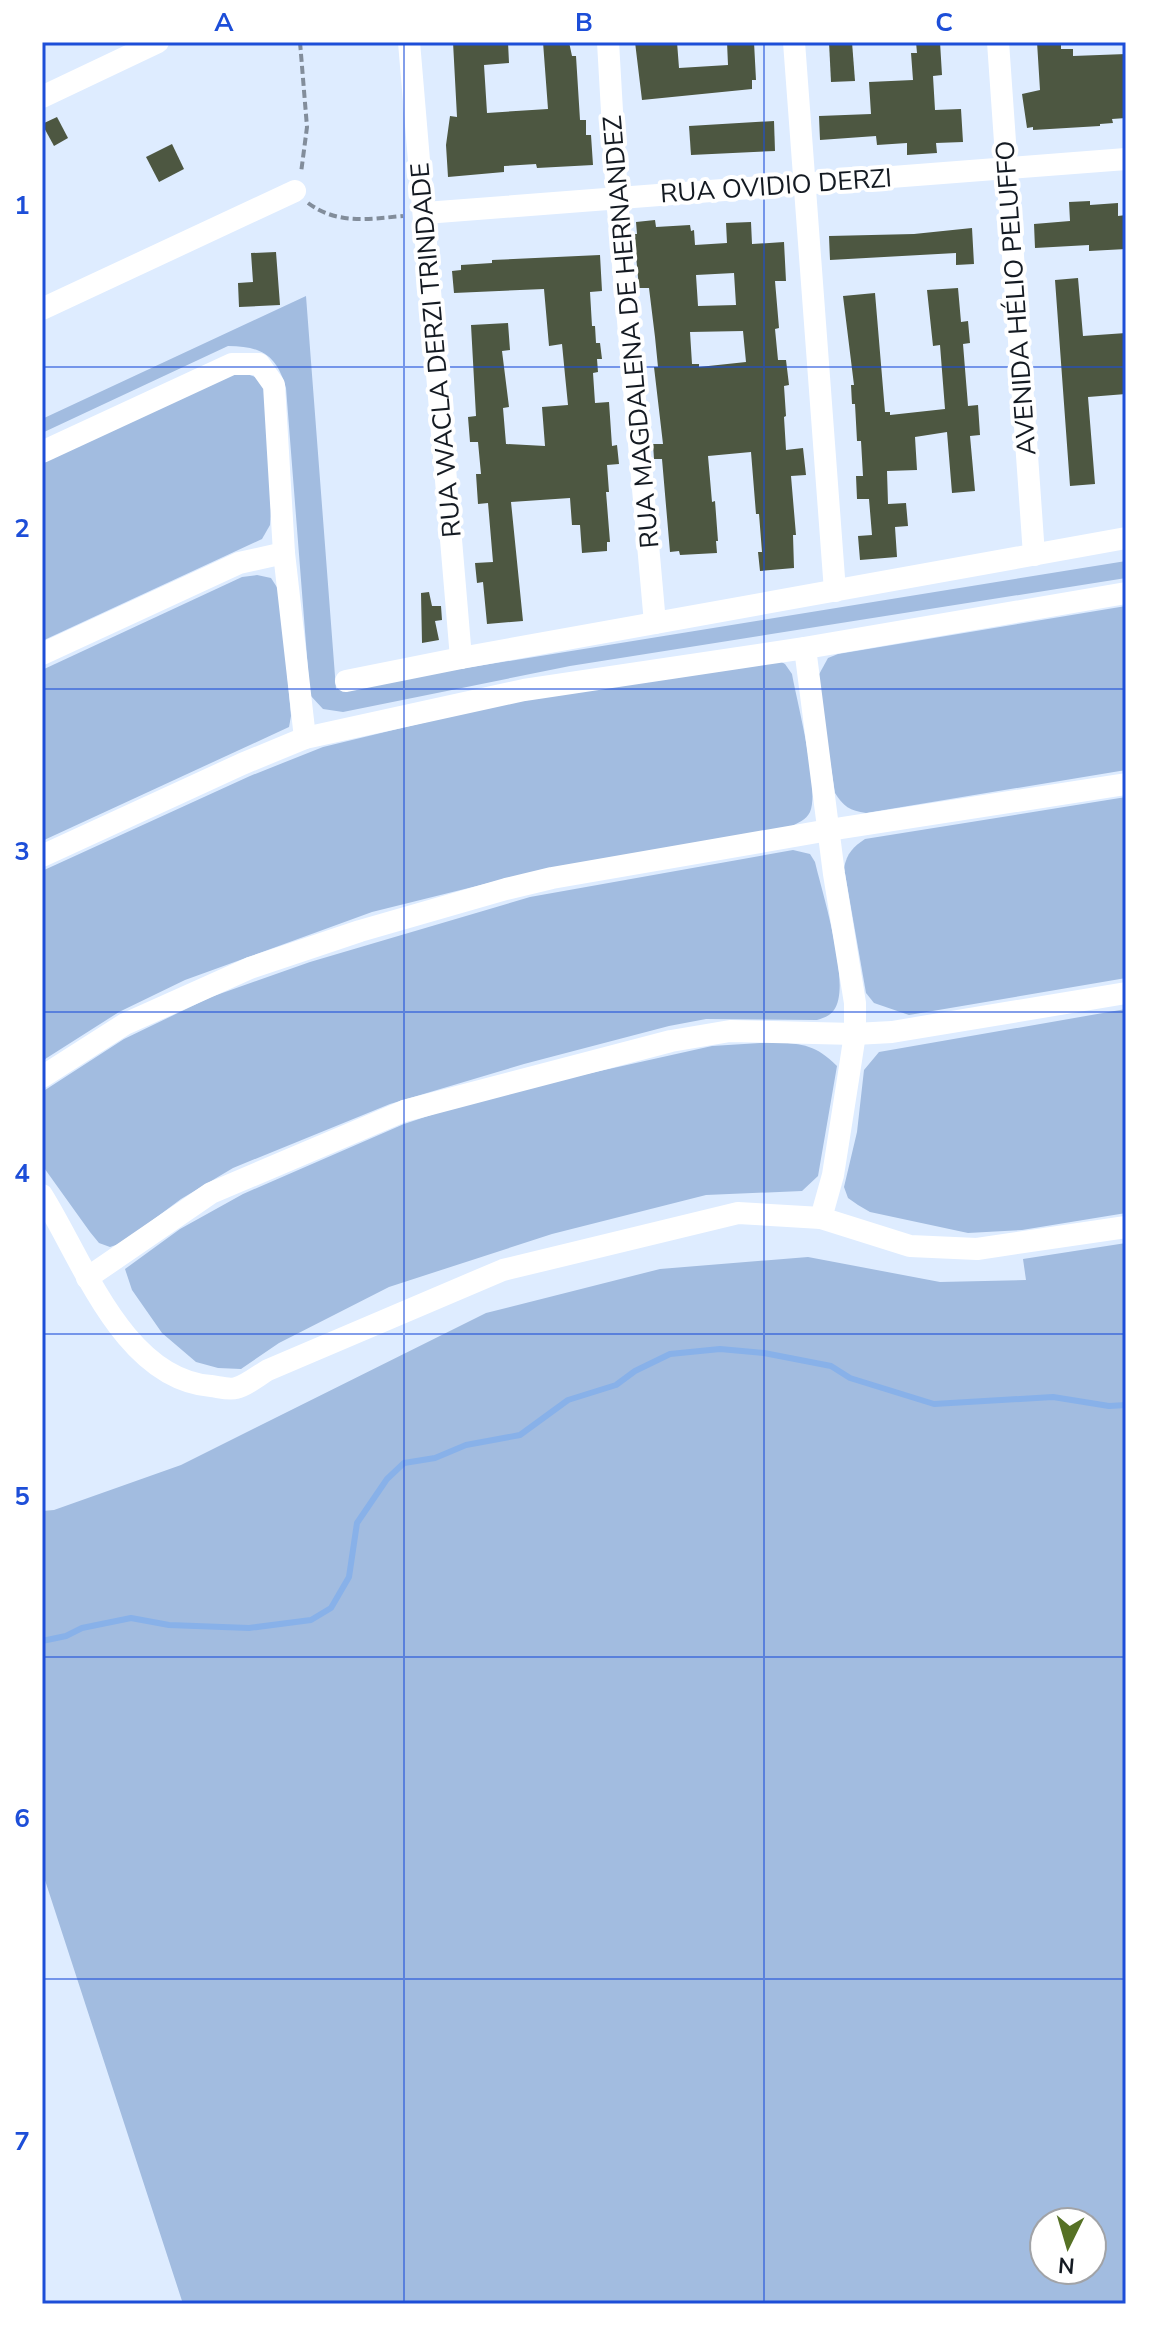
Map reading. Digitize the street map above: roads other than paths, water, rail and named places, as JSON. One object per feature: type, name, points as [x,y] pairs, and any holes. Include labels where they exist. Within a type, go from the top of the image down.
[{"type":"street","points":[[42,97],[158,42]]},
{"type":"street","name":"RUA WACLA DERZI TRINDADE","points":[[409,42],[461,658]]},
{"type":"street","name":"RUA MAGDALENA DE HERNANDEZ","points":[[608,42],[617,198],[655,623]]},
{"type":"street","points":[[794,42],[835,591]]},
{"type":"street","name":"AVENIDA HÉLIO PELUFFO","points":[[998,42],[1034,555]]},
{"type":"street","name":"RUA OVIDIO DERZI","points":[[425,213],[1126,159]]},
{"type":"street","points":[[42,309],[295,191]]},
{"type":"street","points":[[42,452],[232,364],[259,364],[274,385],[284,553],[305,738]]},
{"type":"street","points":[[346,681],[1126,538]]},
{"type":"street","points":[[42,654],[239,563],[284,553]]},
{"type":"street","points":[[42,856],[305,738],[524,690],[805,648],[1126,593]]},
{"type":"street","points":[[805,648],[855,1003],[855,1034],[833,1175],[821,1218]]},
{"type":"street","points":[[42,1077],[125,1024],[250,968],[360,931],[552,878],[829,830],[1126,784]]},
{"type":"street","points":[[87,1278],[211,1193],[404,1111],[671,1041],[730,1031],[892,1032],[1126,993]]},
{"type":"street","points":[[42,1195],[66,1233],[87,1278],[147,1358],[189,1384],[237,1388],[268,1370],[503,1270],[738,1213],[821,1218],[910,1246],[977,1249],[1126,1227]]},
{"type":"waterway","points":[[42,1641],[66,1636],[82,1628],[131,1618],[169,1625],[249,1628],[311,1620],[331,1608],[349,1577],[357,1523],[387,1479],[404,1463],[435,1458],[466,1445],[520,1435],[568,1400],[616,1385],[635,1371],[670,1354],[720,1349],[764,1353],[831,1366],[850,1378],[934,1404],[1053,1397],[1109,1406],[1126,1405]]}]
